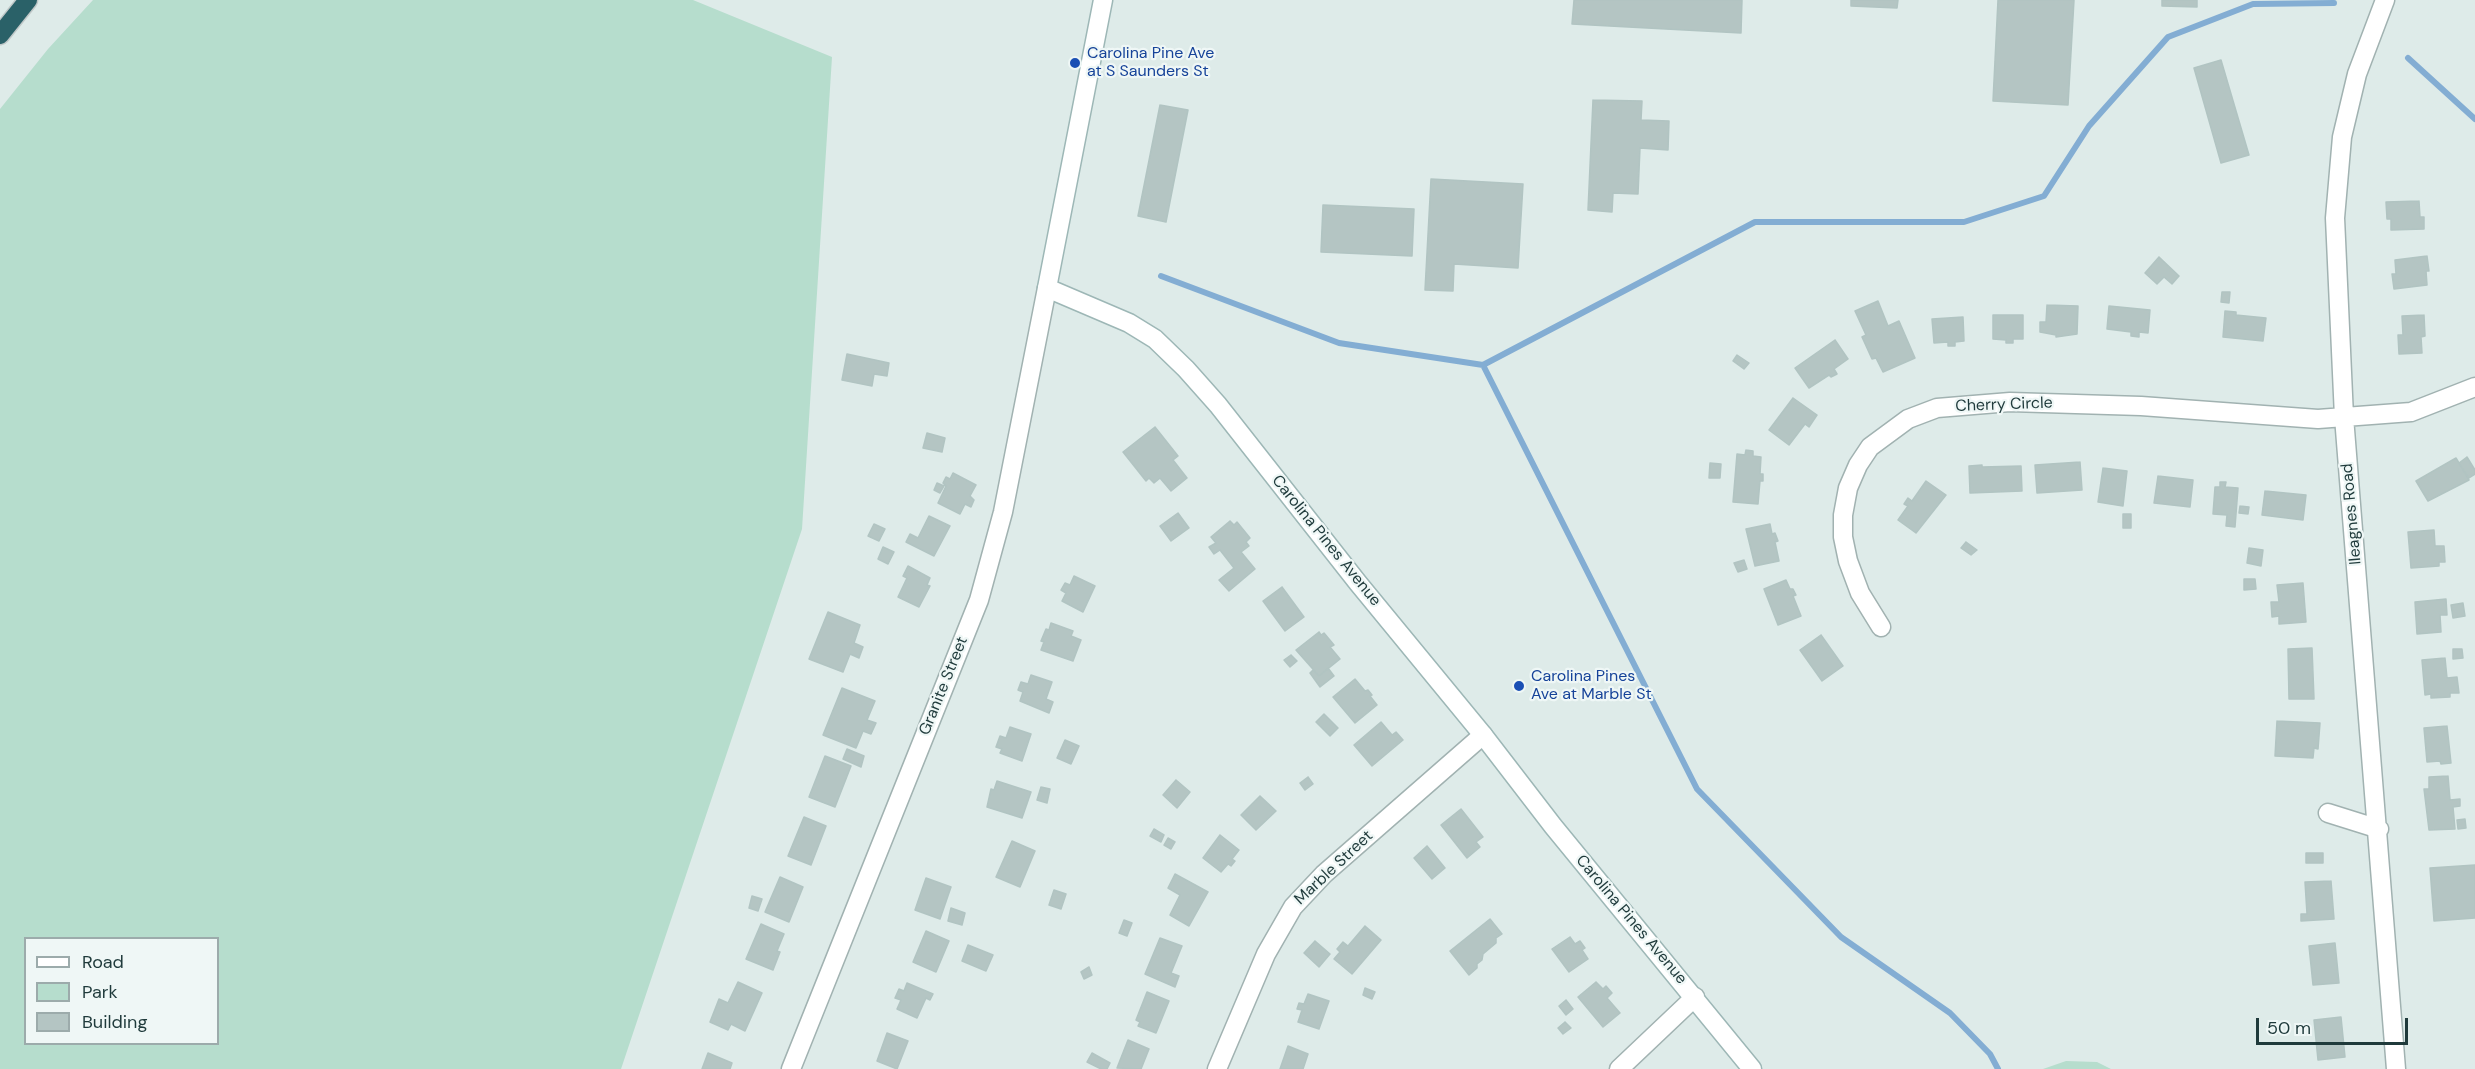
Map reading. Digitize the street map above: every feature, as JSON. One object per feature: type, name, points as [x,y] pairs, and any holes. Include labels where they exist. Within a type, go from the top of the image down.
[{"type":"highway","points":[[0,35],[27,0]]},
{"type":"street","points":[[1047,288],[1103,0]]},
{"type":"street","name":"Ileagnes Road","points":[[2385,0],[2357,74],[2342,137],[2336,218],[2344,417],[2379,829],[2396,1069]]},
{"type":"street","name":"Carolina Pines Avenue","points":[[1047,288],[1129,323],[1155,339],[1186,369],[1218,405],[1358,583],[1483,735],[1560,835],[1752,1069]]},
{"type":"street","name":"Granite Street","points":[[791,1069],[979,600],[1003,512],[1047,288]]},
{"type":"street","name":"Cherry Circle","points":[[1881,627],[1860,593],[1848,561],[1843,515],[1848,488],[1858,465],[1870,447],[1908,419],[1937,408],[2010,402],[2141,406],[2318,420],[2411,412],[2475,387]]},
{"type":"street","name":"Marble Street","points":[[1217,1069],[1266,954],[1293,907],[1324,874],[1483,735]]},
{"type":"street","points":[[2328,813],[2379,829]]},
{"type":"street","points":[[1619,1069],[1695,998]]},
{"type":"green space","points":[[93,0],[693,0],[832,57],[802,529],[621,1069],[0,1069],[0,109],[48,49]]},
{"type":"green space","points":[[2066,1061],[2097,1062],[2111,1069],[2043,1069]]},
{"type":"building","points":[[1574,0],[1742,0],[1741,33],[1572,24]]},
{"type":"building","points":[[1851,0],[1898,0],[1897,8],[1851,6]]},
{"type":"building","points":[[1998,0],[2074,0],[2068,105],[1993,101]]},
{"type":"building","points":[[2162,0],[2197,0],[2197,7],[2162,6]]},
{"type":"building","points":[[2221,60],[2249,155],[2221,163],[2194,68]]},
{"type":"building","points":[[1593,100],[1642,101],[1641,120],[1669,121],[1668,150],[1640,148],[1638,194],[1613,193],[1612,212],[1588,210]]},
{"type":"building","points":[[1160,105],[1188,110],[1166,222],[1138,216]]},
{"type":"building","points":[[1431,179],[1523,184],[1518,268],[1454,264],[1453,291],[1425,290]]},
{"type":"building","points":[[2419,201],[2420,217],[2424,217],[2424,229],[2391,230],[2391,219],[2387,219],[2386,202]]},
{"type":"building","points":[[1323,205],[1414,209],[1412,256],[1321,252]]},
{"type":"building","points":[[2427,256],[2429,271],[2426,271],[2427,285],[2394,289],[2392,274],[2396,274],[2395,260]]},
{"type":"building","points":[[2159,257],[2179,276],[2172,284],[2164,277],[2157,284],[2145,273]]},
{"type":"building","points":[[2222,292],[2230,292],[2229,303],[2221,302]]},
{"type":"building","points":[[1878,301],[1888,326],[1899,321],[1915,358],[1883,372],[1876,358],[1872,359],[1862,337],[1866,335],[1855,311]]},
{"type":"building","points":[[2047,305],[2078,306],[2077,334],[2056,337],[2056,335],[2040,332],[2040,322],[2046,322]]},
{"type":"building","points":[[2109,306],[2150,310],[2148,333],[2139,332],[2139,337],[2131,336],[2131,332],[2107,329]]},
{"type":"building","points":[[2225,311],[2236,312],[2236,315],[2266,318],[2263,341],[2223,337]]},
{"type":"building","points":[[1993,315],[2023,315],[2023,339],[2013,339],[2013,343],[2006,343],[2006,340],[1993,339]]},
{"type":"building","points":[[2424,315],[2425,336],[2421,337],[2422,353],[2399,354],[2398,335],[2403,335],[2402,316]]},
{"type":"building","points":[[1963,317],[1964,341],[1955,342],[1955,346],[1948,346],[1948,342],[1934,343],[1932,319]]},
{"type":"building","points":[[1835,340],[1848,359],[1834,369],[1837,374],[1831,377],[1829,375],[1809,388],[1795,368]]},
{"type":"building","points":[[847,354],[889,363],[887,376],[874,374],[872,386],[842,380]]},
{"type":"building","points":[[1737,355],[1749,363],[1744,369],[1733,361]]},
{"type":"building","points":[[1793,398],[1817,415],[1809,427],[1805,424],[1789,445],[1769,430]]},
{"type":"building","points":[[1155,427],[1178,456],[1173,460],[1187,478],[1171,491],[1160,478],[1154,483],[1149,478],[1146,481],[1123,452]]},
{"type":"building","points":[[927,433],[945,438],[942,452],[923,448]]},
{"type":"building","points":[[1746,450],[1753,451],[1753,456],[1761,457],[1760,474],[1763,474],[1763,481],[1760,481],[1758,504],[1733,502],[1737,454],[1745,455]]},
{"type":"building","points":[[2467,457],[2475,470],[2475,474],[2469,478],[2459,463]]},
{"type":"building","points":[[2456,458],[2469,480],[2428,501],[2416,481]]},
{"type":"building","points":[[2080,462],[2082,490],[2037,493],[2035,465]]},
{"type":"building","points":[[1710,463],[1721,464],[1720,478],[1709,478]]},
{"type":"building","points":[[1982,465],[1982,467],[2021,466],[2022,491],[1970,493],[1969,466]]},
{"type":"building","points":[[2103,468],[2127,471],[2123,506],[2098,502]]},
{"type":"building","points":[[953,473],[976,485],[970,496],[974,500],[971,507],[965,504],[960,514],[938,503],[946,486],[943,483],[946,477],[950,479]]},
{"type":"building","points":[[2158,476],[2193,480],[2190,507],[2154,503]]},
{"type":"building","points":[[1926,481],[1946,495],[1916,533],[1898,520],[1908,506],[1904,504],[1908,498],[1912,501]]},
{"type":"building","points":[[2220,482],[2226,482],[2225,487],[2238,488],[2235,527],[2226,526],[2227,515],[2213,514],[2215,487],[2220,487]]},
{"type":"building","points":[[937,483],[944,486],[940,493],[934,490]]},
{"type":"building","points":[[2265,491],[2306,495],[2303,520],[2262,515]]},
{"type":"building","points":[[2240,506],[2249,507],[2248,514],[2239,513]]},
{"type":"building","points":[[1178,513],[1189,528],[1171,541],[1160,526]]},
{"type":"building","points":[[2123,514],[2131,514],[2131,528],[2123,528]]},
{"type":"building","points":[[929,516],[950,526],[934,556],[906,542],[910,534],[918,538]]},
{"type":"building","points":[[1230,521],[1234,525],[1237,522],[1250,538],[1246,542],[1249,546],[1241,552],[1255,569],[1229,591],[1219,580],[1234,568],[1220,550],[1214,554],[1209,547],[1216,543],[1211,537]]},
{"type":"building","points":[[874,524],[885,529],[879,541],[868,536]]},
{"type":"building","points":[[1770,524],[1772,534],[1775,533],[1778,541],[1775,542],[1779,561],[1755,566],[1746,529]]},
{"type":"building","points":[[2434,530],[2435,546],[2444,546],[2445,562],[2439,562],[2439,566],[2411,568],[2408,532]]},
{"type":"building","points":[[1966,542],[1977,550],[1971,555],[1961,548]]},
{"type":"building","points":[[883,547],[894,552],[888,564],[878,559]]},
{"type":"building","points":[[2249,548],[2263,550],[2261,566],[2247,563]]},
{"type":"building","points":[[1744,560],[1747,569],[1738,572],[1734,563]]},
{"type":"building","points":[[908,566],[930,578],[927,585],[930,586],[919,607],[898,597],[907,578],[903,576]]},
{"type":"building","points":[[1074,576],[1095,586],[1083,612],[1062,601],[1066,593],[1061,590],[1065,583],[1070,585]]},
{"type":"building","points":[[2244,579],[2255,579],[2256,589],[2244,590]]},
{"type":"building","points":[[1786,580],[1796,595],[1793,596],[1801,616],[1778,625],[1764,589]]},
{"type":"building","points":[[2303,583],[2306,622],[2279,624],[2279,616],[2272,617],[2271,602],[2279,602],[2277,585]]},
{"type":"building","points":[[1282,587],[1304,617],[1285,631],[1263,601]]},
{"type":"building","points":[[2446,599],[2447,615],[2440,615],[2441,632],[2417,634],[2415,602]]},
{"type":"building","points":[[2463,603],[2465,616],[2453,618],[2451,605]]},
{"type":"building","points":[[828,612],[860,625],[854,643],[863,647],[859,658],[850,654],[843,672],[809,659]]},
{"type":"building","points":[[1051,623],[1073,631],[1071,636],[1081,640],[1073,661],[1041,650],[1044,642],[1041,641]]},
{"type":"building","points":[[1319,632],[1321,635],[1324,633],[1334,645],[1330,647],[1340,659],[1319,676],[1296,650]]},
{"type":"building","points":[[1821,635],[1843,666],[1822,681],[1800,650]]},
{"type":"building","points":[[2312,648],[2314,699],[2289,699],[2288,649]]},
{"type":"building","points":[[2453,649],[2462,649],[2463,658],[2453,659]]},
{"type":"building","points":[[1291,655],[1297,661],[1290,667],[1284,660]]},
{"type":"building","points":[[2445,658],[2447,678],[2457,677],[2459,693],[2450,693],[2450,697],[2431,698],[2431,694],[2425,695],[2422,660]]},
{"type":"building","points":[[1328,668],[1334,676],[1320,687],[1310,673],[1313,670],[1319,676]]},
{"type":"building","points":[[1031,675],[1052,682],[1046,699],[1053,702],[1049,713],[1020,701],[1023,692],[1018,690],[1021,682],[1028,684]]},
{"type":"building","points":[[1355,679],[1365,691],[1368,690],[1377,705],[1355,723],[1333,697]]},
{"type":"building","points":[[842,688],[875,701],[867,720],[876,723],[871,734],[863,731],[856,748],[823,735]]},
{"type":"building","points":[[1324,714],[1338,728],[1330,736],[1316,722]]},
{"type":"building","points":[[2277,721],[2320,723],[2318,749],[2314,748],[2313,758],[2275,756]]},
{"type":"building","points":[[1381,722],[1392,735],[1396,732],[1403,740],[1372,766],[1354,745]]},
{"type":"building","points":[[2447,726],[2451,763],[2427,762],[2424,728]]},
{"type":"building","points":[[1010,727],[1031,734],[1022,761],[1000,753],[1002,749],[996,747],[1000,736],[1006,738]]},
{"type":"building","points":[[1065,740],[1079,746],[1071,764],[1057,758]]},
{"type":"building","points":[[847,749],[864,756],[861,767],[843,759]]},
{"type":"building","points":[[825,756],[851,766],[835,807],[809,797]]},
{"type":"building","points":[[2448,776],[2450,800],[2460,799],[2460,806],[2453,807],[2455,829],[2429,830],[2424,789],[2429,789],[2429,777]]},
{"type":"building","points":[[1308,777],[1313,784],[1305,790],[1300,783]]},
{"type":"building","points":[[1176,780],[1190,792],[1177,808],[1163,795]]},
{"type":"building","points":[[997,781],[1031,792],[1022,818],[987,807],[991,789],[994,790]]},
{"type":"building","points":[[1041,787],[1050,789],[1047,803],[1037,800]]},
{"type":"building","points":[[1260,796],[1276,811],[1256,830],[1241,815]]},
{"type":"building","points":[[1461,809],[1483,837],[1476,842],[1480,847],[1467,858],[1441,825]]},
{"type":"building","points":[[804,817],[826,826],[811,865],[788,856]]},
{"type":"building","points":[[2465,819],[2466,828],[2458,829],[2457,820]]},
{"type":"building","points":[[1154,829],[1164,835],[1161,842],[1150,836]]},
{"type":"building","points":[[1220,835],[1239,850],[1232,859],[1235,861],[1231,866],[1228,864],[1221,872],[1203,858]]},
{"type":"building","points":[[1168,838],[1175,842],[1171,849],[1164,845]]},
{"type":"building","points":[[1012,841],[1035,851],[1020,887],[996,877]]},
{"type":"building","points":[[1427,846],[1445,868],[1432,879],[1414,858]]},
{"type":"building","points":[[2306,853],[2323,853],[2323,863],[2306,863]]},
{"type":"building","points":[[2475,865],[2475,918],[2434,921],[2430,868]]},
{"type":"building","points":[[1175,874],[1208,892],[1189,926],[1170,915],[1180,895],[1168,888]]},
{"type":"building","points":[[780,877],[803,887],[789,922],[765,912]]},
{"type":"building","points":[[926,878],[951,887],[940,919],[915,910]]},
{"type":"building","points":[[2331,881],[2334,919],[2301,921],[2301,914],[2307,914],[2305,882]]},
{"type":"building","points":[[1054,890],[1066,894],[1061,909],[1049,905]]},
{"type":"building","points":[[752,896],[762,899],[758,911],[749,908]]},
{"type":"building","points":[[951,908],[965,913],[962,925],[948,921]]},
{"type":"building","points":[[1490,919],[1502,934],[1496,938],[1496,943],[1483,954],[1477,968],[1469,975],[1450,951]]},
{"type":"building","points":[[1124,920],[1132,923],[1127,936],[1119,933]]},
{"type":"building","points":[[761,924],[784,934],[773,970],[746,959]]},
{"type":"building","points":[[1365,926],[1381,940],[1352,974],[1334,959],[1340,952],[1337,949],[1343,942],[1348,946]]},
{"type":"building","points":[[926,931],[949,941],[936,972],[913,962]]},
{"type":"building","points":[[1570,937],[1575,944],[1580,941],[1585,948],[1582,950],[1588,959],[1569,972],[1552,949]]},
{"type":"building","points":[[1160,938],[1182,946],[1171,973],[1179,976],[1175,987],[1145,974]]},
{"type":"building","points":[[1315,941],[1330,954],[1319,967],[1304,953]]},
{"type":"building","points":[[2335,943],[2339,983],[2313,985],[2309,946]]},
{"type":"building","points":[[968,945],[993,955],[986,971],[962,961]]},
{"type":"building","points":[[1089,967],[1092,975],[1084,979],[1081,972]]},
{"type":"building","points":[[738,982],[762,993],[745,1031],[731,1024],[728,1030],[710,1022],[719,999],[728,1003]]},
{"type":"building","points":[[1596,982],[1603,989],[1606,986],[1612,993],[1607,998],[1620,1013],[1603,1027],[1578,997]]},
{"type":"building","points":[[907,983],[933,994],[930,1000],[926,998],[917,1018],[897,1009],[901,1000],[895,998],[899,989],[904,991]]},
{"type":"building","points":[[1365,988],[1375,992],[1372,999],[1363,995]]},
{"type":"building","points":[[1147,992],[1169,1001],[1156,1033],[1138,1026],[1140,1022],[1136,1020]]},
{"type":"building","points":[[1308,994],[1329,1001],[1319,1029],[1298,1022],[1302,1010],[1297,1009],[1299,1003],[1304,1004]]},
{"type":"building","points":[[1566,1000],[1573,1009],[1566,1015],[1559,1006]]},
{"type":"building","points":[[2341,1017],[2345,1057],[2318,1060],[2314,1020]]},
{"type":"building","points":[[1565,1022],[1571,1028],[1563,1034],[1558,1028]]},
{"type":"building","points":[[887,1033],[908,1041],[897,1069],[877,1061]]},
{"type":"building","points":[[1128,1040],[1149,1049],[1141,1069],[1117,1068]]},
{"type":"building","points":[[1288,1046],[1308,1054],[1303,1069],[1280,1069]]},
{"type":"building","points":[[708,1053],[732,1063],[730,1069],[702,1069]]},
{"type":"building","points":[[1092,1053],[1110,1063],[1107,1069],[1101,1069],[1087,1062]]},
{"type":"waterway","points":[[1161,276],[1339,343],[1483,365],[1755,222],[1964,222],[2044,196],[2089,126],[2168,37],[2253,4],[2334,3]]},
{"type":"waterway","points":[[2408,58],[2475,119]]},
{"type":"waterway","points":[[1483,365],[1697,789],[1841,937],[1950,1013],[1990,1054],[1998,1069]]},
{"type":"place","name":"Carolina Pine Ave at S Saunders St","points":[[1075,63]]},
{"type":"place","name":"Carolina Pines Ave at Marble St","points":[[1519,686]]}]
